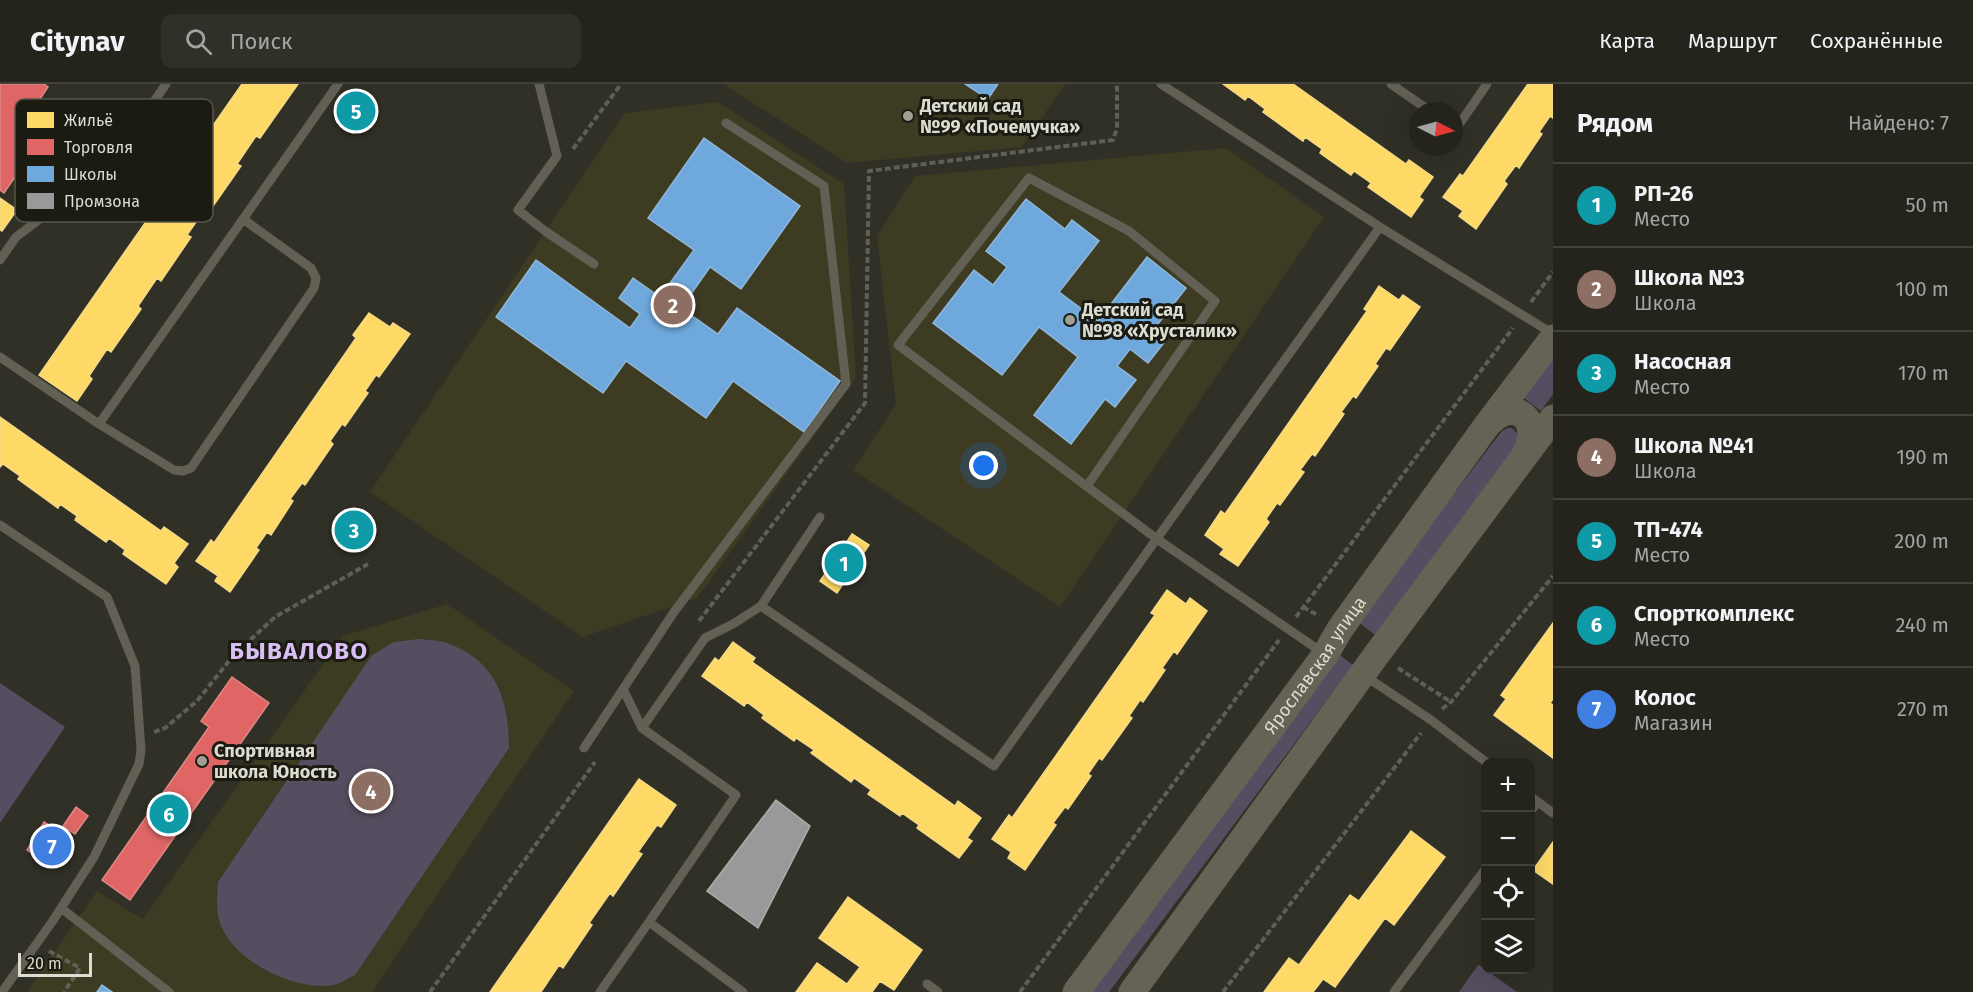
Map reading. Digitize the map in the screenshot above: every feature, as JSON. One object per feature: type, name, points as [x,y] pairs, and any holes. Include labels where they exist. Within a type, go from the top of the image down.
[{"type":"main road","name":"Ярославская улица","points":[[1076,992],[1325,655],[1340,629],[1553,336]]},
{"type":"main road","points":[[1487,425],[1505,411],[1517,413],[1527,420],[1532,436],[1523,458]]},
{"type":"main road","points":[[1132,992],[1553,418]]},
{"type":"lane","points":[[156,99],[166,84]]},
{"type":"lane","points":[[99,424],[338,84]]},
{"type":"lane","points":[[539,84],[557,156],[518,210],[594,264]]},
{"type":"lane","points":[[1161,84],[1380,227],[1553,336]]},
{"type":"lane","points":[[1391,84],[1417,102]]},
{"type":"lane","points":[[1463,119],[1487,84]]},
{"type":"lane","points":[[584,747],[674,612],[846,384],[824,186],[726,123]]},
{"type":"lane","points":[[1086,486],[1215,301],[1129,231],[1029,178],[898,345],[1086,486],[1157,539],[1325,655]]},
{"type":"lane","points":[[0,357],[99,424],[174,470],[183,471],[191,468],[314,288],[316,278],[311,268],[243,219]]},
{"type":"lane","points":[[0,260],[16,237],[36,222]]},
{"type":"lane","points":[[761,606],[994,766],[1380,227]]},
{"type":"lane","points":[[642,728],[705,638],[761,606],[820,518]]},
{"type":"lane","points":[[0,525],[107,597],[135,666],[141,750],[139,764],[94,857],[2,992]]},
{"type":"lane","points":[[1363,675],[1431,720],[1481,758]]},
{"type":"lane","points":[[600,992],[736,795],[642,728],[623,689]]},
{"type":"lane","points":[[1535,800],[1553,813]]},
{"type":"lane","points":[[1394,992],[1481,873]]},
{"type":"lane","points":[[61,908],[169,992]]},
{"type":"lane","points":[[649,922],[743,992]]},
{"type":"lane","points":[[927,984],[938,992]]},
{"type":"path","points":[[557,156],[570,154],[621,84]]},
{"type":"path","points":[[140,737],[165,728],[198,700],[233,656],[275,617],[368,564]]},
{"type":"path","points":[[1223,992],[1431,720],[1450,702],[1553,576]]},
{"type":"path","points":[[36,944],[80,968],[64,992]]},
{"type":"shaded area","name":"Детский сад №99 «Почемучка»","points":[[723,84],[1065,84],[1022,147],[847,163]]},
{"type":"shaded area","points":[[718,102],[844,184],[856,378],[697,598],[583,637],[370,492],[625,113]]},
{"type":"shaded area","name":"Детский сад №98 «Хрусталик»","points":[[1226,148],[1324,217],[1060,607],[853,470],[896,404],[877,236],[915,176]]},
{"type":"shaded area","points":[[1553,358],[1553,394],[1541,411],[1524,398]]},
{"type":"shaded area","points":[[1512,428],[1518,434],[1518,443],[1375,635],[1357,621],[1502,431]]},
{"type":"shaded area","points":[[447,604],[574,691],[372,992],[27,992],[97,891],[143,919],[343,636]]},
{"type":"shaded area","points":[[419,639],[444,642],[464,650],[488,671],[502,698],[509,748],[355,975],[334,985],[320,986],[288,980],[257,965],[232,944],[219,920],[218,882],[372,655],[394,642]]},
{"type":"shaded area","points":[[1337,653],[1353,665],[1109,992],[1084,992]]},
{"type":"shaded area","points":[[0,683],[65,727],[0,823]]},
{"type":"shaded area","points":[[1479,965],[1481,974],[1492,974],[1517,992],[1459,992]]},
{"type":"building: Жильё","points":[[242,84],[298,84],[260,138],[256,136],[237,164],[241,166],[213,206],[213,126]]},
{"type":"building: Жильё","points":[[1223,84],[1293,84],[1406,164],[1409,160],[1433,177],[1419,197],[1423,200],[1411,217],[1368,187],[1371,183],[1354,171],[1351,175],[1320,153],[1322,149],[1305,137],[1303,141],[1263,112],[1265,109],[1248,96],[1245,100]]},
{"type":"building: Жильё","points":[[1528,84],[1553,84],[1553,118],[1550,116],[1539,132],[1542,134],[1519,168],[1516,165],[1504,181],[1507,184],[1476,229],[1459,216],[1463,211],[1443,197],[1460,174],[1463,176]]},
{"type":"building: Жильё","points":[[359,90],[375,101],[353,133],[337,122]]},
{"type":"building: Жильё","points":[[0,198],[15,209],[15,213],[2,231],[0,230]]},
{"type":"building: Жильё","points":[[146,222],[196,222],[187,235],[191,237],[161,281],[157,278],[138,306],[141,309],[111,352],[107,349],[89,376],[92,379],[77,401],[39,375]]},
{"type":"building: Жильё","points":[[1379,286],[1399,300],[1403,295],[1420,307],[1390,350],[1386,348],[1375,364],[1378,366],[1356,398],[1353,396],[1341,412],[1344,414],[1315,456],[1312,454],[1300,470],[1304,472],[1280,505],[1277,503],[1266,519],[1269,522],[1238,566],[1220,554],[1224,549],[1205,535],[1221,511],[1225,514],[1367,311],[1364,309]]},
{"type":"building: Жильё","points":[[369,313],[390,327],[393,323],[410,334],[379,377],[376,375],[365,391],[368,393],[345,426],[342,424],[330,441],[333,444],[305,485],[302,483],[290,499],[293,501],[271,535],[267,532],[256,548],[259,550],[230,592],[215,581],[218,576],[196,561],[211,540],[214,543],[356,338],[353,335]]},
{"type":"building: Жильё","points":[[0,417],[161,531],[164,527],[188,544],[174,563],[178,567],[166,584],[123,554],[125,550],[109,538],[106,542],[75,520],[77,516],[60,504],[58,508],[18,479],[20,476],[3,464],[0,467]]},
{"type":"building: Жильё","points":[[348,511],[375,529],[361,550],[334,532]]},
{"type":"building: Жильё","points":[[852,534],[869,545],[837,593],[820,581]]},
{"type":"building: Жильё","points":[[1167,590],[1186,604],[1190,598],[1207,611],[1177,654],[1174,651],[1162,668],[1165,670],[1143,702],[1140,700],[1129,716],[1132,718],[1102,760],[1099,758],[1088,774],[1091,776],[1068,809],[1065,807],[1053,823],[1056,825],[1025,870],[1008,858],[1011,852],[992,839],[1009,815],[1012,818],[1155,615],[1151,613]]},
{"type":"building: Жильё","points":[[1553,623],[1553,699],[1550,703],[1553,705],[1553,758],[1494,715],[1506,699],[1501,695]]},
{"type":"building: Жильё","points":[[733,642],[755,658],[752,662],[955,806],[958,801],[981,818],[967,838],[972,841],[959,858],[917,828],[919,825],[902,813],[900,816],[868,794],[871,790],[854,778],[851,782],[811,753],[814,750],[796,738],[794,741],[762,718],[764,715],[747,702],[744,706],[702,676],[715,658],[719,661]]},
{"type":"building: Жильё","points":[[639,779],[676,805],[661,827],[657,825],[638,852],[642,854],[613,896],[610,893],[589,923],[592,925],[563,968],[559,965],[541,992],[490,992]]},
{"type":"building: Жильё","points":[[1411,831],[1445,857],[1394,925],[1385,918],[1335,987],[1323,979],[1313,992],[1264,992],[1289,958],[1299,965],[1350,895],[1359,901]]},
{"type":"building: Жильё","points":[[1553,842],[1553,884],[1535,871],[1535,867]]},
{"type":"building: Жильё","points":[[848,897],[922,950],[894,990],[880,981],[872,992],[796,992],[817,963],[847,984],[860,967],[819,938]]},
{"type":"building: Торговля","points":[[0,84],[44,84],[48,87],[40,99],[15,99],[15,177],[4,193],[0,190]]},
{"type":"building: Торговля","points":[[232,677],[269,703],[130,900],[102,880],[209,727],[201,721]]},
{"type":"building: Торговля","points":[[76,807],[88,816],[75,834],[63,826]]},
{"type":"building: Торговля","points":[[44,822],[66,835],[49,863],[27,850]]},
{"type":"building: Школы","points":[[965,84],[998,84],[988,99]]},
{"type":"building: Школы","points":[[704,138],[800,206],[741,289],[710,267],[681,308],[718,334],[737,308],[840,381],[804,432],[733,381],[706,418],[626,361],[603,393],[496,317],[536,260],[630,328],[640,314],[619,298],[633,278],[660,297],[694,250],[648,218]]},
{"type":"building: Школы","points":[[1026,199],[1065,229],[1072,220],[1099,241],[1059,292],[1098,321],[1147,257],[1186,288],[1154,329],[1167,339],[1148,363],[1130,349],[1117,366],[1136,380],[1115,407],[1105,399],[1071,444],[1034,415],[1078,357],[1039,327],[1002,375],[933,323],[974,270],[993,285],[1007,267],[986,251]]},
{"type":"building: Школы","points":[[102,985],[112,992],[97,992]]},
{"type":"building: Промзона","points":[[776,800],[810,826],[758,928],[707,891]]},
{"type":"place","name":"ТП-474","points":[[356,111]]},
{"type":"place","name":"Детский сад №99 «Почемучка»","points":[[908,116]]},
{"type":"place","name":"Школа №3","points":[[673,305]]},
{"type":"place","name":"Детский сад №98 «Хрусталик»","points":[[1070,320]]},
{"type":"place","name":"Насосная","points":[[354,530]]},
{"type":"place","name":"РП-26","points":[[844,563]]},
{"type":"place","name":"Спортивная школа Юность","points":[[202,761]]},
{"type":"place","name":"Школа №41","points":[[371,791]]},
{"type":"place","name":"Спорткомплекс","points":[[169,814]]},
{"type":"place","name":"Колос","points":[[52,846]]},
{"type":"district","name":"БЫВАЛОВО","points":[[299,651]]}]
